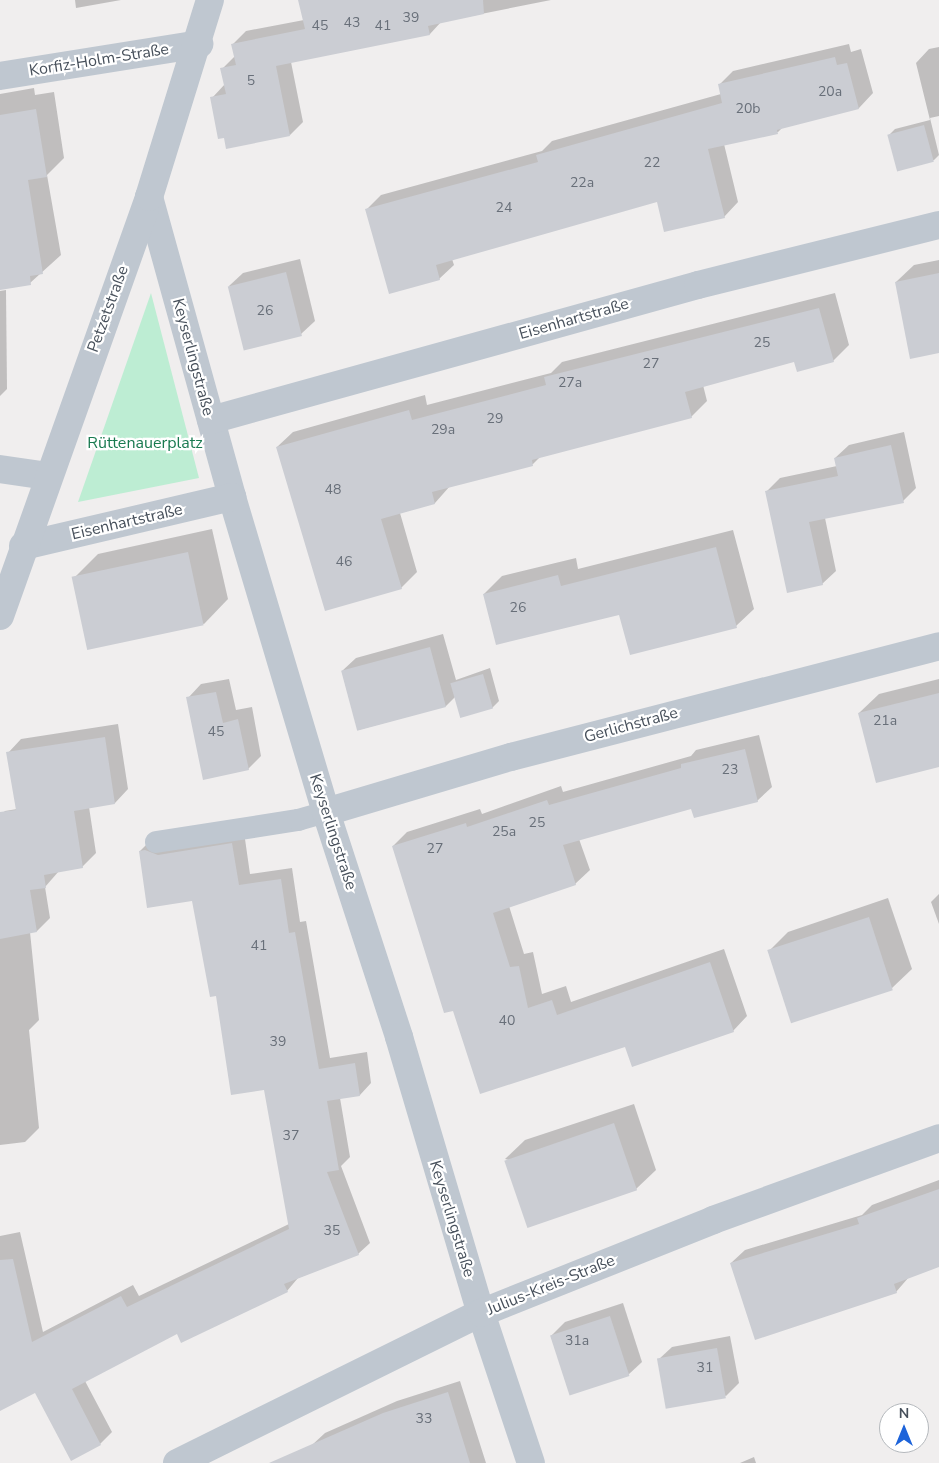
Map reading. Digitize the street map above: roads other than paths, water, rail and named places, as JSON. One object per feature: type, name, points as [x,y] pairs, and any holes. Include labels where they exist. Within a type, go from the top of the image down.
[{"type":"street","name":"Petzetstraße","points":[[0,616],[22,546],[149,197],[199,44],[210,0]]},
{"type":"street","name":"Korfiz-Holm-Straße","points":[[0,76],[199,44]]},
{"type":"street","name":"Keyserlingstraße","points":[[149,197],[232,498],[326,812],[399,1037],[480,1313],[531,1463]]},
{"type":"street","name":"Eisenhartstraße","points":[[211,420],[698,285],[939,225]]},
{"type":"street","points":[[0,469],[48,476]]},
{"type":"street","name":"Eisenhartstraße","points":[[22,546],[232,498]]},
{"type":"street","name":"Gerlichstraße","points":[[326,812],[511,757],[939,646]]},
{"type":"street","name":"Julius-Kreis-Straße","points":[[177,1463],[480,1313],[713,1220],[939,1138]]},
{"type":"lane","points":[[156,842],[298,820],[326,812]]},
{"type":"park label","name":"Rüttenauerplatz","points":[[145,443]]}]
